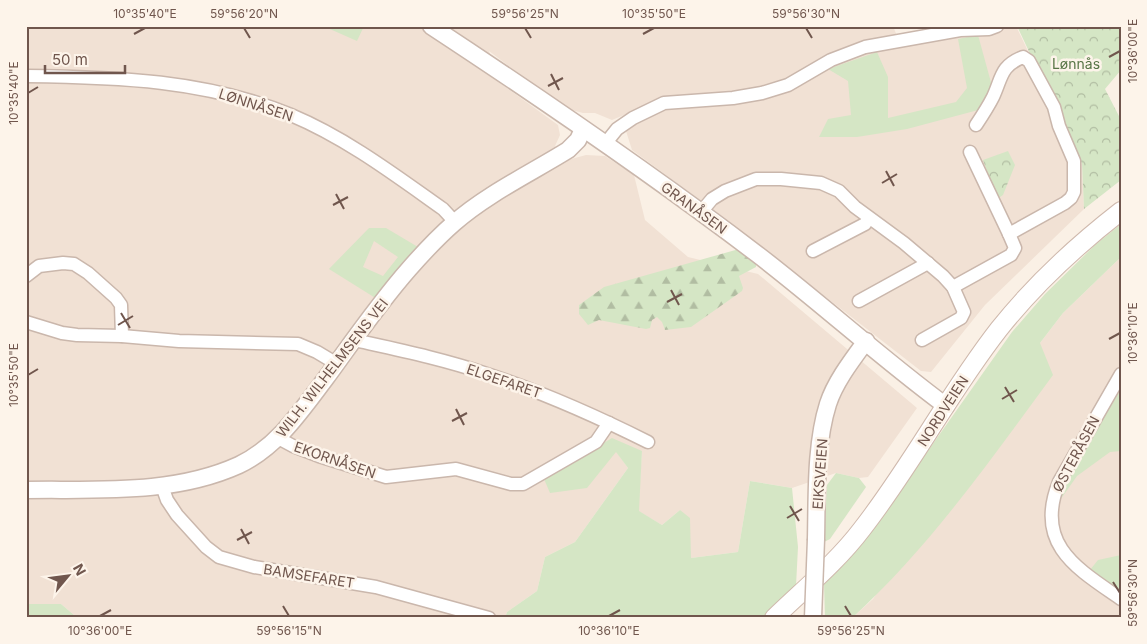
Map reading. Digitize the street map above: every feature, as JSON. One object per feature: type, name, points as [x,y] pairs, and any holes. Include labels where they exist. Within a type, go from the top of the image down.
[{"type":"main road","name":"NORDVEIEN","points":[[774,618],[861,531],[998,331],[1019,305],[1047,274],[1121,211]]},
{"type":"street","name":"GRANÅSEN","points":[[431,26],[605,144],[701,212],[758,255],[946,406]]},
{"type":"street","points":[[605,144],[617,129],[633,118],[664,103],[733,98],[762,93],[788,85],[831,60],[865,47],[960,30],[990,29],[996,26]]},
{"type":"street","points":[[976,125],[993,96],[1002,71],[1014,60],[1023,57],[1029,61],[1054,106],[1059,126],[1074,160],[1074,192],[1071,198],[1040,218],[1009,234]]},
{"type":"street","name":"LØNNÅSEN","points":[[26,76],[125,79],[180,84],[256,103],[291,115],[349,145],[443,209],[455,222]]},
{"type":"street","name":"WILH. WILHELMSENS VEI","points":[[26,490],[162,486],[215,475],[241,464],[263,450],[278,438],[408,271],[455,222],[495,194],[568,150],[578,140],[583,129]]},
{"type":"street","points":[[953,287],[1011,255],[1015,248],[970,152]]},
{"type":"street","points":[[701,212],[712,199],[725,191],[756,179],[782,179],[821,183],[839,191],[953,287],[964,312],[961,318],[922,340]]},
{"type":"street","points":[[813,251],[865,224],[869,218]]},
{"type":"street","points":[[26,276],[40,266],[63,263],[74,264],[88,273],[116,298],[121,306],[122,336]]},
{"type":"street","points":[[859,301],[928,264]]},
{"type":"street","points":[[26,322],[62,333],[179,341],[298,344],[317,352],[337,364]]},
{"type":"street","name":"ELGEFARET","points":[[354,340],[437,358],[488,374],[609,422],[648,442]]},
{"type":"street","name":"EIKSVEIEN","points":[[813,618],[819,465],[825,415],[834,392],[866,341]]},
{"type":"street","name":"ØSTERÅSEN","points":[[1121,374],[1059,482],[1052,498],[1050,514],[1052,527],[1062,552],[1072,563],[1121,599]]},
{"type":"street","name":"EKORNÅSEN","points":[[278,438],[319,456],[386,477],[456,469],[511,484],[523,484],[596,442],[609,422]]},
{"type":"street","name":"BAMSEFARET","points":[[162,486],[167,500],[177,515],[206,547],[219,557],[254,567],[376,587],[489,618]]},
{"type":"shaded area","points":[[26,26],[893,26],[897,36],[967,26],[1016,26],[1082,164],[1084,209],[985,305],[931,372],[921,371],[715,211],[632,150],[626,131],[643,117],[636,110],[612,120],[595,113],[583,113],[564,108],[489,51],[500,83],[558,125],[560,135],[555,146],[564,161],[586,155],[605,156],[634,175],[645,220],[688,257],[758,274],[917,408],[868,477],[859,478],[836,473],[792,488],[750,481],[738,552],[691,558],[680,510],[662,525],[638,511],[642,451],[616,451],[628,468],[575,542],[545,557],[537,591],[507,612],[505,618],[102,618],[74,615],[61,604],[26,604]]},
{"type":"shaded area","points":[[1121,257],[1121,618],[852,618],[873,599],[1040,343],[1063,313]]},
{"type":"green space","points":[[323,26],[364,26],[357,41]]},
{"type":"green space","name":"Lønnås","points":[[1017,26],[1121,26],[1121,70],[1105,89],[1121,120],[1121,180],[1084,209],[1082,164]]},
{"type":"green space","points":[[978,35],[992,86],[982,109],[907,129],[857,137],[819,137],[828,119],[851,115],[848,81],[828,69],[877,52],[888,77],[888,118],[956,102],[967,88],[958,39]]},
{"type":"green space","points":[[1008,151],[1015,165],[1003,195],[997,199],[983,160]]},
{"type":"green space","points":[[1121,224],[1121,257],[1063,313],[1040,343],[1053,375],[983,470],[908,562],[852,618],[825,618],[824,584],[869,534],[1012,332],[1045,294],[1095,245]]},
{"type":"green space","points":[[369,228],[386,228],[418,247],[377,299],[329,269]],"holes":[[[374,241],[398,257],[383,276],[363,267]]]},
{"type":"green space","points":[[739,249],[752,258],[756,265],[756,267],[739,276],[743,288],[742,291],[691,327],[665,330],[662,322],[657,317],[652,320],[650,328],[646,329],[599,320],[588,325],[579,314],[579,305],[604,287]]},
{"type":"green space","points":[[1120,391],[1121,451],[1110,452],[1077,476],[1058,503],[1070,472]]},
{"type":"green space","points":[[612,438],[642,451],[639,511],[662,525],[680,510],[690,518],[691,558],[738,552],[750,481],[792,488],[798,547],[796,586],[764,618],[505,618],[507,612],[537,591],[545,557],[575,542],[628,468],[616,452],[587,488],[550,493],[544,479]]},
{"type":"green space","points":[[836,473],[859,478],[866,487],[830,539],[824,542],[827,485]]},
{"type":"green space","points":[[1121,555],[1121,593],[1090,570],[1098,560]]},
{"type":"green space","points":[[26,604],[61,604],[74,615],[102,618],[26,618]]}]
